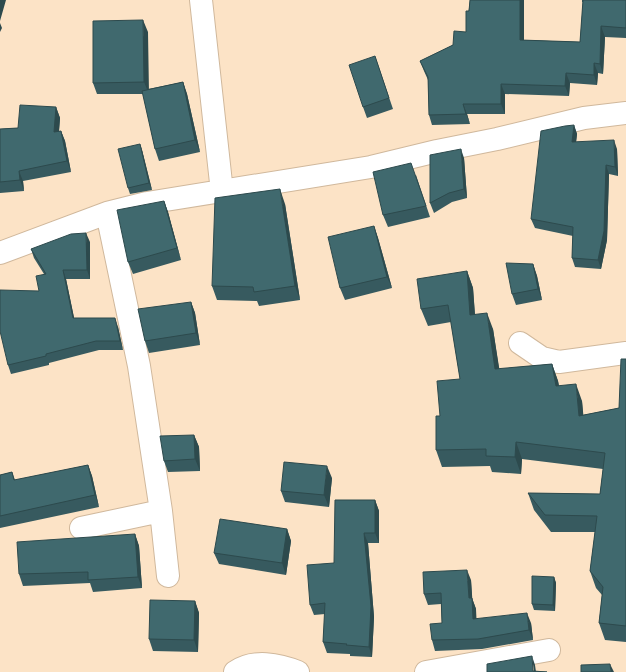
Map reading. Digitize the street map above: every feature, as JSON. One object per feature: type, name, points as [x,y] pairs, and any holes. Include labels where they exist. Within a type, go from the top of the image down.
[{"type":"street","points":[[201,0],[222,192]]},
{"type":"street","points":[[0,253],[107,213],[147,203],[371,167],[584,118],[626,113]]},
{"type":"street","points":[[107,213],[139,366],[161,511],[168,576]]},
{"type":"street","points":[[520,343],[542,358],[559,362],[626,353]]},
{"type":"street","points":[[81,528],[161,511]]},
{"type":"street","points":[[426,672],[549,650]]},
{"type":"street","points":[[235,672],[256,664],[270,664],[298,672]]},
{"type":"building","points":[[470,0],[520,0],[520,40],[580,42],[583,0],[626,0],[626,28],[601,26],[600,64],[594,63],[594,75],[566,73],[565,86],[501,84],[501,104],[463,104],[466,114],[429,115],[428,77],[420,61],[453,45],[454,31],[466,32],[466,11],[469,11]]},
{"type":"building","points":[[143,20],[144,82],[93,83],[93,21]]},
{"type":"building","points":[[375,56],[389,98],[363,107],[349,65]]},
{"type":"building","points":[[183,82],[195,140],[155,149],[142,91]]},
{"type":"building","points":[[20,105],[56,107],[54,132],[61,131],[67,161],[19,171],[20,180],[0,182],[0,129],[18,128]]},
{"type":"building","points":[[574,125],[572,142],[614,140],[615,167],[606,165],[604,231],[598,260],[572,258],[573,227],[531,219],[541,131]]},
{"type":"building","points":[[140,144],[149,183],[128,188],[118,149]]},
{"type":"building","points":[[461,149],[464,189],[449,193],[430,203],[430,155]]},
{"type":"building","points":[[411,163],[426,206],[383,215],[373,172]]},
{"type":"building","points":[[280,189],[295,286],[254,292],[253,287],[212,286],[215,198]]},
{"type":"building","points":[[164,201],[177,248],[128,262],[117,210]]},
{"type":"building","points":[[374,226],[387,277],[340,288],[328,237]]},
{"type":"building","points":[[86,233],[87,270],[63,270],[73,318],[115,318],[120,341],[96,341],[46,354],[46,356],[8,365],[0,331],[0,290],[39,291],[36,276],[46,274],[31,249],[71,234]]},
{"type":"building","points":[[506,263],[533,264],[538,289],[512,294]]},
{"type":"building","points":[[467,271],[470,315],[487,313],[495,369],[552,364],[556,386],[576,384],[579,416],[619,408],[621,359],[626,359],[626,626],[599,623],[603,587],[590,571],[597,516],[545,515],[528,493],[600,494],[605,453],[516,442],[515,457],[486,456],[486,449],[436,450],[436,416],[440,416],[437,381],[460,379],[448,305],[421,309],[417,279]]},
{"type":"building","points":[[191,302],[196,333],[145,341],[138,309]]},
{"type":"building","points":[[194,435],[195,459],[164,461],[160,436]]},
{"type":"building","points":[[284,462],[327,466],[324,495],[281,491]]},
{"type":"building","points":[[88,465],[95,495],[0,516],[0,475],[12,472],[14,480]]},
{"type":"building","points":[[335,500],[375,500],[375,533],[364,533],[371,606],[369,647],[323,642],[325,603],[310,605],[307,565],[334,563]]},
{"type":"building","points":[[220,519],[287,529],[282,563],[214,553]]},
{"type":"building","points":[[135,534],[138,577],[88,580],[88,572],[19,574],[17,542]]},
{"type":"building","points":[[467,570],[469,598],[472,598],[473,619],[527,613],[529,630],[478,639],[432,640],[430,624],[442,623],[441,593],[424,594],[423,572]]},
{"type":"building","points":[[532,576],[554,577],[553,605],[532,604]]},
{"type":"building","points":[[150,600],[195,601],[194,640],[149,639]]},
{"type":"building","points":[[532,656],[533,671],[547,672],[487,672],[487,664]]},
{"type":"building","points":[[610,664],[611,672],[581,672],[581,665]]}]
